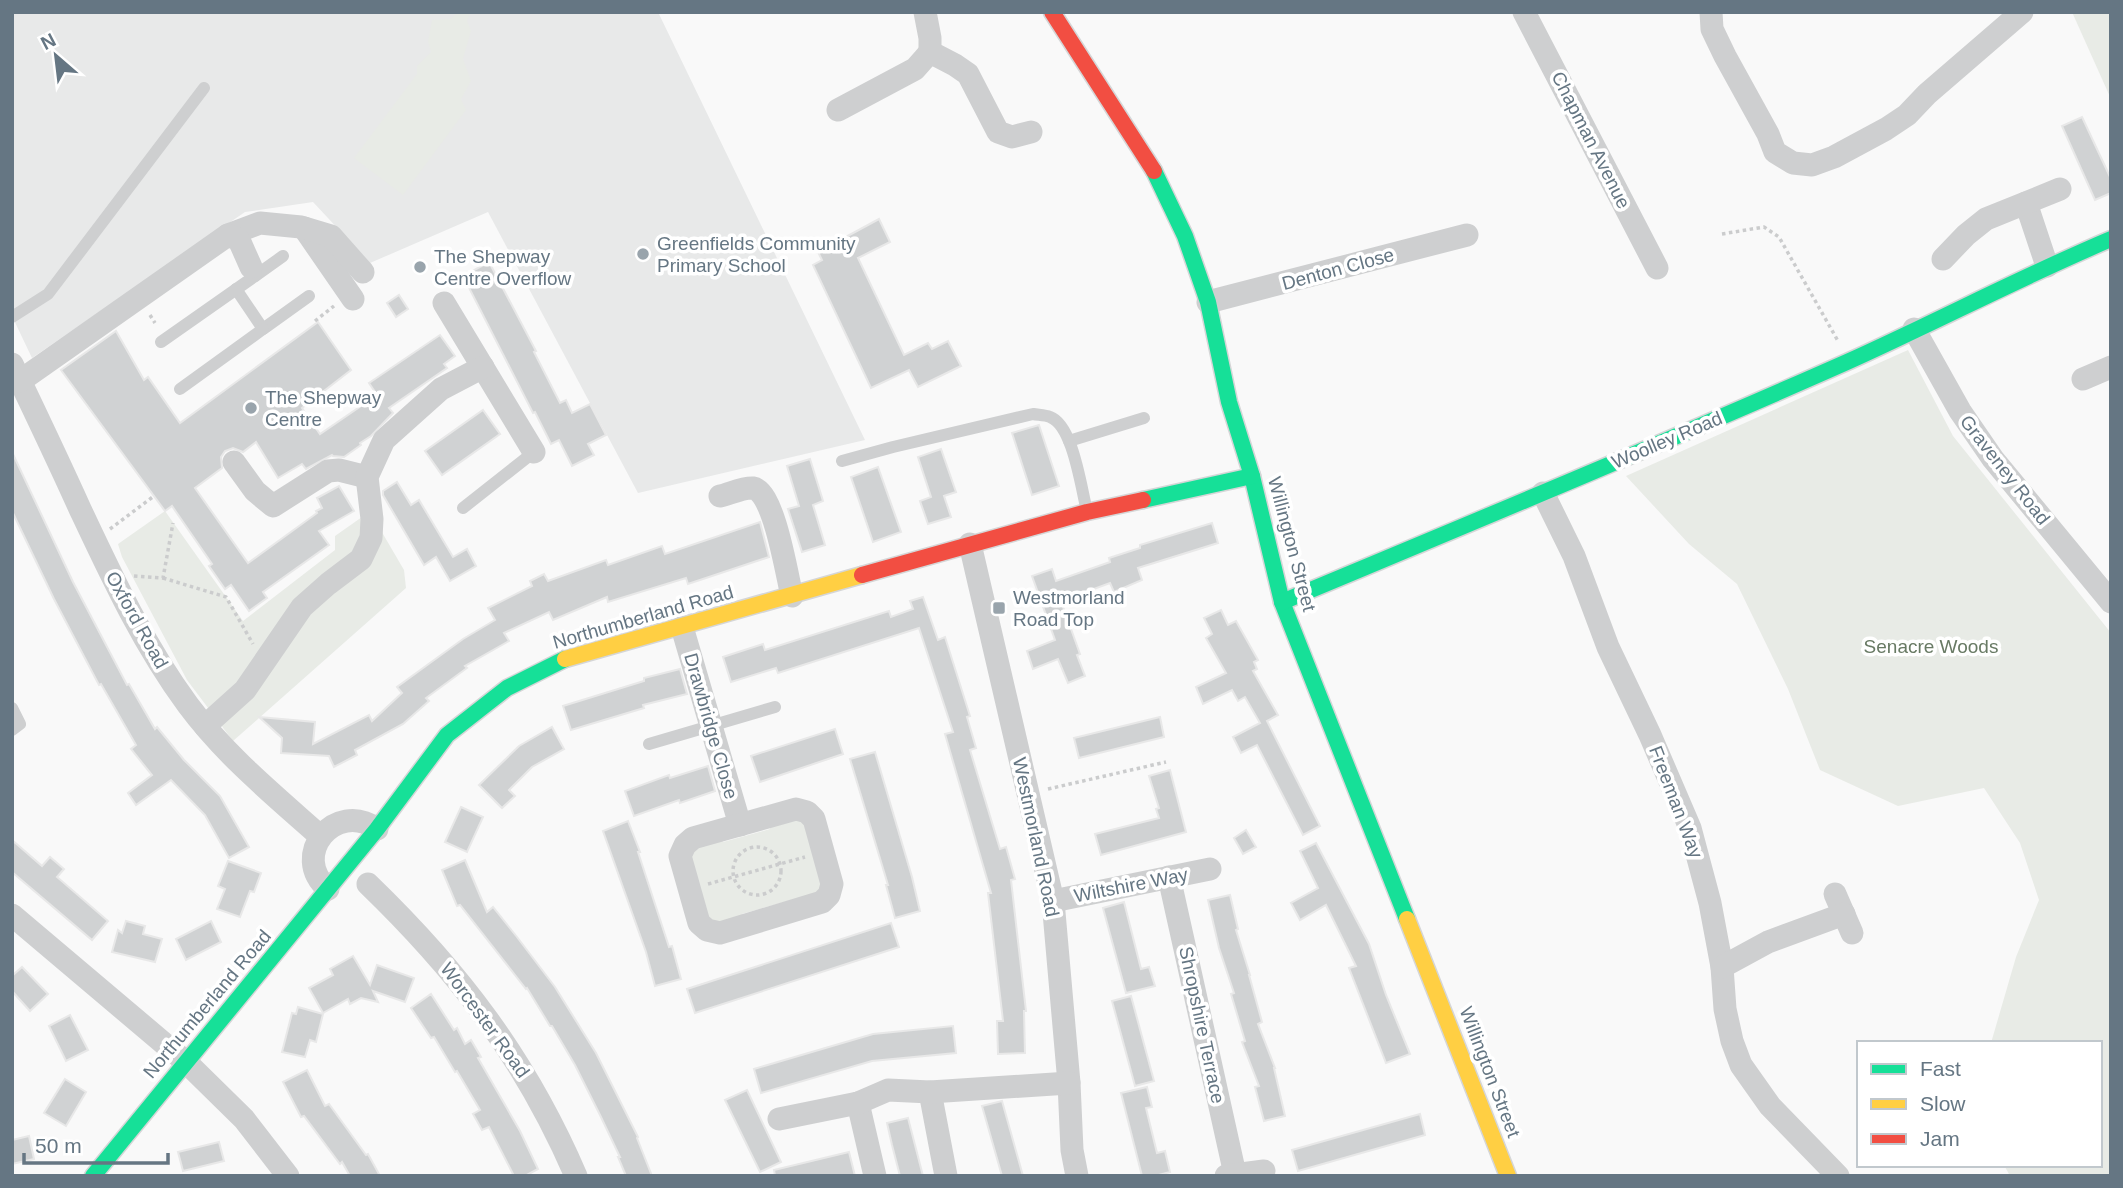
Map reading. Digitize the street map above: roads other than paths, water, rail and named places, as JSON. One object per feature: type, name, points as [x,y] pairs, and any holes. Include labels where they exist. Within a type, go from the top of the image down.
[{"type":"street","points":[[838,110],[915,69],[930,52],[925,12]]},
{"type":"street","name":"Willington Street","points":[[1052,12],[1153,168],[1185,236],[1208,302],[1228,402],[1252,476],[1282,602],[1505,1175]]},
{"type":"street","name":"Chapman Avenue","points":[[1524,12],[1657,268]]},
{"type":"street","points":[[1710,12],[1712,29],[1775,152],[1793,163],[1812,165],[1834,158],[1907,116],[1995,21],[2022,12]]},
{"type":"street","points":[[930,52],[968,74],[998,132],[1012,137],[1031,132]]},
{"type":"street","points":[[1943,259],[1986,219],[2060,189]]},
{"type":"street","points":[[2026,202],[2047,266]]},
{"type":"street","points":[[16,372],[229,236],[260,223],[304,228],[331,236],[363,272]]},
{"type":"street","points":[[304,228],[354,299]]},
{"type":"street","name":"Denton Close","points":[[1208,302],[1467,235]]},
{"type":"street","points":[[229,236],[239,240],[253,271]]},
{"type":"street","name":"Woolley Road","points":[[1282,602],[1849,361],[2047,266],[2111,239]]},
{"type":"street","points":[[444,303],[534,452]]},
{"type":"street","name":"Graveney Road","points":[[1914,329],[1960,411],[1993,459],[2111,602]]},
{"type":"street","points":[[205,726],[245,690],[302,607],[361,559],[371,538],[372,519],[367,477],[384,440],[440,389],[483,367]]},
{"type":"street","points":[[2083,379],[2111,367]]},
{"type":"street","name":"Oxford Road","points":[[16,372],[139,630],[173,683],[205,726],[251,774],[320,836]]},
{"type":"street","points":[[234,462],[255,491],[273,506],[328,471],[339,470],[367,477]]},
{"type":"street","name":"Northumberland Road","points":[[93,1176],[377,829],[447,735],[507,688],[567,658],[1087,512],[1252,476]]},
{"type":"street","points":[[720,496],[752,488],[761,492],[772,513],[792,596]]},
{"type":"street","name":"Freeman Way","points":[[1543,493],[1574,556],[1608,647],[1690,828],[1710,903],[1722,967],[1725,1009],[1741,1065],[1770,1106],[1838,1176]]},
{"type":"street","name":"Westmorland Road","points":[[970,544],[1053,901],[1069,1083],[1072,1150],[1077,1176]]},
{"type":"street","name":"Drawbridge Close","points":[[682,627],[740,825]]},
{"type":"street","name":"Drawbridge Close","points":[[796,809],[807,812],[814,819],[832,884],[829,895],[821,902],[720,933],[707,930],[699,923],[680,856],[692,838],[740,825],[796,809]]},
{"type":"street","points":[[328,889],[320,883],[314,867],[314,850],[320,836],[328,829],[348,820],[368,823],[377,829]]},
{"type":"street","name":"Wiltshire Way","points":[[1053,901],[1210,869]]},
{"type":"street","name":"Shropshire Terrace","points":[[1170,877],[1230,1175]]},
{"type":"street","name":"Worcester Road","points":[[368,884],[406,920],[443,961],[501,1036],[546,1113],[576,1176]]},
{"type":"street","points":[[1722,967],[1768,942],[1844,914]]},
{"type":"street","points":[[12,915],[187,1063],[244,1119],[288,1176]]},
{"type":"street","points":[[779,1119],[858,1103],[888,1090],[930,1092],[1069,1083]]},
{"type":"street","points":[[930,1092],[946,1176]]},
{"type":"street","points":[[858,1103],[875,1176]]},
{"type":"street","points":[[1230,1175],[1264,1171]]},
{"type":"lane","points":[[12,317],[48,294],[204,88]]},
{"type":"lane","points":[[161,342],[236,289],[253,271],[283,256]]},
{"type":"lane","points":[[236,289],[263,329]]},
{"type":"lane","points":[[180,389],[309,296]]},
{"type":"lane","points":[[842,461],[1033,414],[1051,417],[1062,426],[1069,441],[1087,512]]},
{"type":"lane","points":[[1069,441],[1144,418]]},
{"type":"lane","points":[[463,508],[534,452]]},
{"type":"lane","points":[[649,744],[775,707]]},
{"type":"lane","points":[[12,708],[20,724],[12,730]]},
{"type":"place","name":"Greenfields Community Primary School","points":[[643,254]]},
{"type":"place","name":"The Shepway Centre Overflow","points":[[420,267]]},
{"type":"place","name":"The Shepway Centre","points":[[251,408]]},
{"type":"place","name":"Westmorland Road Top","points":[[999,608]]},
{"type":"park label","name":"Senacre Woods","points":[[1931,646]]}]
